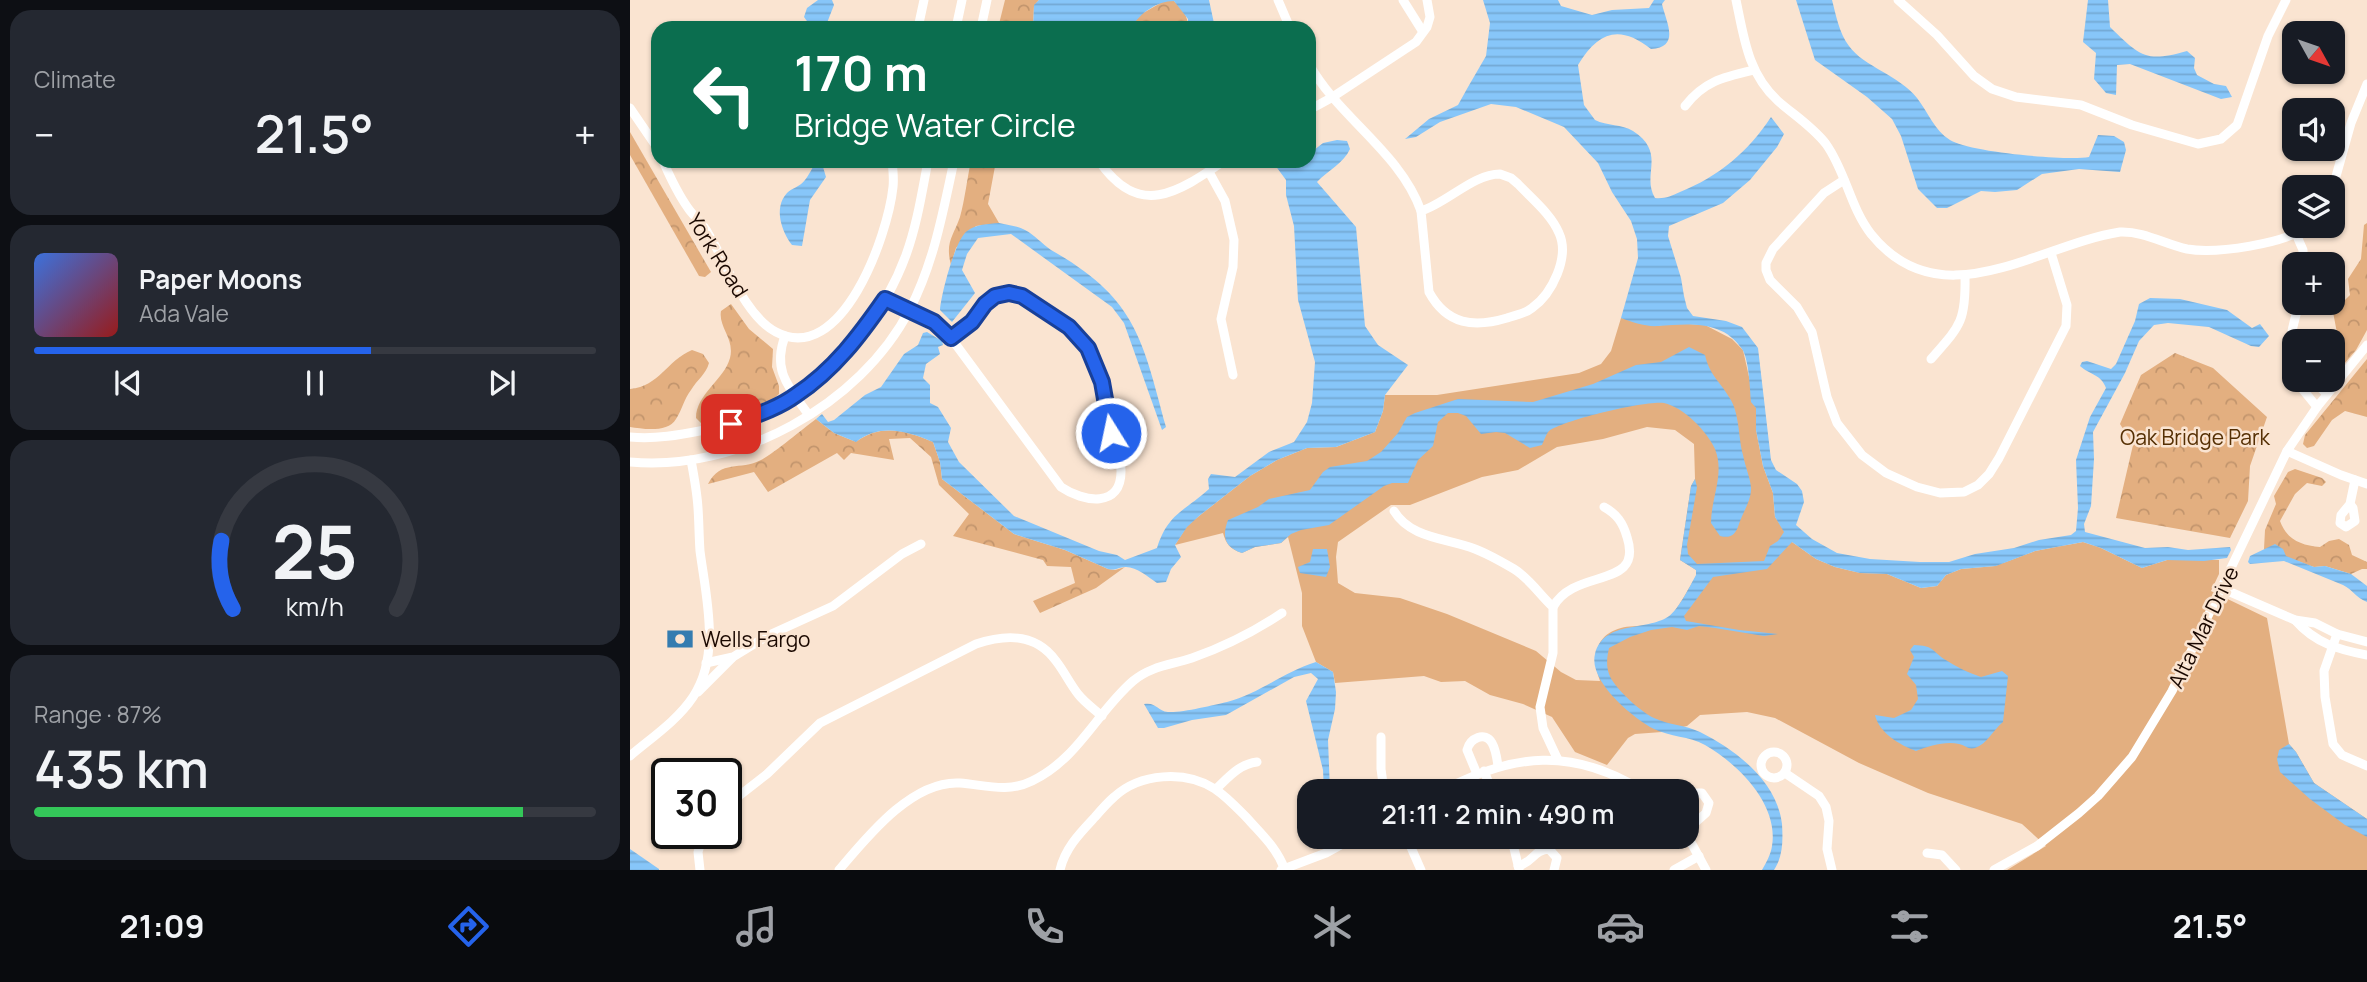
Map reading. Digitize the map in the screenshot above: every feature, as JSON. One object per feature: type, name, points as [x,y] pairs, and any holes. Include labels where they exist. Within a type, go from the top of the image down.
[{"type":"street","points":[[920,21],[924,0]]},
{"type":"street","points":[[958,21],[962,0]]},
{"type":"street","points":[[982,21],[987,0]]},
{"type":"street","points":[[1278,0],[1287,21]]},
{"type":"street","points":[[1403,0],[1423,32]]},
{"type":"street","points":[[1316,106],[1416,42],[1430,17],[1427,0]]},
{"type":"street","points":[[1736,0],[1745,46],[1754,69],[1768,91],[1823,140],[1836,160],[1862,222],[1872,235],[1903,261],[1930,272],[1965,276],[1992,272],[2120,232],[2141,233],[2175,246],[2201,251],[2235,248],[2282,237]]},
{"type":"street","points":[[1898,0],[1937,35],[1974,76],[1992,89],[2016,97],[2081,105],[2132,125],[2198,144],[2221,139],[2237,125],[2268,36],[2286,0]]},
{"type":"street","points":[[1685,106],[1694,94],[1708,83],[1754,69]]},
{"type":"street","points":[[1316,75],[1331,98],[1372,140],[1412,191],[1421,211],[1429,292],[1440,307],[1461,321],[1489,323],[1527,312],[1545,295],[1561,266],[1562,242],[1553,223],[1518,184],[1506,176],[1487,176],[1421,211]]},
{"type":"street","points":[[2336,175],[2367,84]]},
{"type":"street","points":[[630,108],[651,139]]},
{"type":"street","name":"York Road","points":[[667,168],[689,210],[707,230],[753,312],[768,328],[785,336]]},
{"type":"street","points":[[808,414],[780,368],[785,336],[806,338],[821,332],[831,324],[860,285],[878,248],[886,220],[893,188],[892,168]]},
{"type":"street","points":[[630,437],[688,433],[731,424],[765,412],[795,396],[832,367],[861,334],[885,299],[906,255],[927,168]]},
{"type":"street","points":[[630,462],[691,460],[725,453],[762,440],[808,414],[846,388],[891,338],[909,311],[930,261],[952,168]]},
{"type":"street","points":[[1105,168],[1115,182],[1140,196],[1152,196],[1178,188],[1214,168]]},
{"type":"street","points":[[1209,172],[1225,201],[1234,240],[1233,267],[1222,319],[1233,375]]},
{"type":"street","points":[[1844,180],[1824,192],[1773,249],[1766,263],[1766,270],[1769,279],[1797,307],[1812,332],[1826,397],[1844,434],[1875,466],[1917,488],[1940,494],[1964,492],[1984,480],[1999,457],[2066,326],[2067,304],[2051,253]]},
{"type":"street","points":[[1931,359],[1961,323],[1965,305],[1965,276]]},
{"type":"street","points":[[885,299],[934,322],[951,338],[1062,487],[1071,494],[1088,500],[1101,499],[1113,492],[1121,479],[1121,465],[1108,419],[1102,382],[1088,348],[1069,327],[1022,296],[1009,293],[988,300],[972,322],[951,338]]},
{"type":"street","name":"Alta Mar Drive","points":[[1994,870],[2016,859],[2057,831],[2119,774],[2162,711],[2287,451],[2316,407],[2367,345]]},
{"type":"street","points":[[2305,392],[2316,407]]},
{"type":"street","points":[[2287,451],[2367,484]]},
{"type":"street","points":[[691,460],[709,619],[706,663],[694,695]]},
{"type":"street","points":[[2350,504],[2355,480]]},
{"type":"street","points":[[1558,760],[1543,728],[1540,708],[1555,641],[1553,607],[1556,601],[1573,588],[1619,572],[1628,564],[1631,552],[1624,527],[1614,513],[1604,507]]},
{"type":"street","points":[[1394,510],[1411,529],[1476,549],[1514,569],[1553,607]]},
{"type":"street","points":[[706,663],[733,657],[767,636],[844,599],[902,554],[921,544]]},
{"type":"street","points":[[2221,588],[2295,620],[2315,623],[2337,634],[2367,642]]},
{"type":"street","points":[[839,870],[873,831],[922,792],[933,786],[950,783],[1002,789],[1025,785],[1061,762],[1133,681],[1151,669],[1192,658],[1263,626],[1282,613]]},
{"type":"street","points":[[2295,620],[2309,634],[2332,647],[2367,654]]},
{"type":"street","points":[[2337,634],[2325,665],[2324,684],[2333,744],[2342,755],[2367,766]]},
{"type":"street","points":[[742,794],[820,723],[976,644],[995,638],[1022,638],[1047,651],[1079,695],[1102,716]]},
{"type":"street","points":[[630,756],[677,715],[733,657]]},
{"type":"street","points":[[1485,779],[1467,750],[1474,739],[1482,736],[1488,738],[1493,744],[1498,766]]},
{"type":"street","points":[[1381,737],[1382,779]]},
{"type":"street","points":[[1467,779],[1498,766],[1558,760],[1597,768],[1623,779]]},
{"type":"street","points":[[1216,789],[1236,770],[1256,762]]},
{"type":"street","points":[[1785,773],[1819,796],[1826,807],[1829,821],[1827,849],[1832,870]]},
{"type":"street","points":[[1060,870],[1063,858],[1074,840],[1113,797],[1132,785],[1168,777],[1193,780],[1216,789],[1228,798],[1272,845],[1283,870],[1333,849]]},
{"type":"street","points":[[1699,792],[1709,803],[1706,813],[1699,820]]},
{"type":"street","points":[[699,849],[700,870]]},
{"type":"street","points":[[1412,849],[1421,870]]},
{"type":"street","points":[[1517,849],[1525,867],[1536,853],[1549,849],[1558,858],[1554,870]]},
{"type":"street","points":[[1695,849],[1706,870]]},
{"type":"street","points":[[1927,853],[1942,855],[1956,870]]},
{"type":"street","points":[[1674,870],[1699,856]]},
{"type":"green space","points":[[1005,0],[1039,0],[1034,6],[1033,21],[1000,21]]},
{"type":"green space","points":[[1164,1],[1174,1],[1187,21],[1135,21],[1138,16]]},
{"type":"green space","points":[[630,132],[711,272],[705,277],[699,276],[630,155]]},
{"type":"green space","points":[[970,168],[995,168],[988,204],[999,223],[976,226],[956,248],[951,265],[949,245],[963,203]]},
{"type":"green space","points":[[2367,223],[2367,330],[2345,363],[2345,329],[2336,329],[2334,315],[2345,315],[2345,300],[2350,295],[2348,279],[2361,259],[2364,225]]},
{"type":"green space","points":[[731,304],[749,329],[773,349],[772,367],[779,394],[772,400],[701,423],[696,418],[700,402],[730,358],[730,345],[721,311]]},
{"type":"green space","points":[[1621,318],[1657,326],[1672,323],[1705,325],[1732,339],[1743,350],[1756,408],[1756,430],[1763,466],[1773,493],[1775,517],[1792,542],[1816,559],[1835,567],[1860,573],[1887,574],[1921,588],[1937,586],[1946,575],[1961,569],[1995,566],[2035,551],[2083,542],[2142,568],[2167,560],[2219,560],[2219,574],[2211,591],[2267,618],[2289,744],[2314,783],[2367,819],[2367,870],[2007,870],[2046,846],[2022,824],[1928,793],[1859,763],[1775,718],[1747,712],[1700,715],[1687,726],[1662,732],[1635,734],[1628,738],[1607,765],[1575,752],[1552,717],[1523,704],[1490,695],[1465,681],[1441,682],[1424,676],[1335,683],[1333,672],[1316,662],[1302,626],[1302,593],[1288,537],[1281,543],[1255,547],[1242,553],[1229,546],[1223,533],[1175,545],[1187,526],[1250,476],[1277,460],[1307,448],[1336,447],[1375,432],[1383,411],[1385,395],[1437,395],[1579,373],[1601,364],[1611,351]],"holes":[[[1647,427],[1675,430],[1694,444],[1695,479],[1691,486],[1680,560],[1696,570],[1697,575],[1669,617],[1652,624],[1621,628],[1605,636],[1596,656],[1600,681],[1576,680],[1561,672],[1536,651],[1447,614],[1400,598],[1355,593],[1338,583],[1338,542],[1391,505],[1410,505],[1482,477],[1518,470],[1557,447],[1603,439]]]},
{"type":"green space","points":[[692,350],[703,354],[709,363],[676,419],[661,428],[630,427],[630,389],[649,383]]},
{"type":"green space","name":"Oak Bridge Park","points":[[2175,353],[2213,368],[2267,417],[2250,466],[2248,501],[2230,538],[2116,518],[2133,445],[2120,424],[2141,375]]},
{"type":"green space","points":[[2367,359],[2367,417],[2345,411],[2332,420],[2314,446],[2307,448],[2303,444],[2305,435],[2340,392],[2345,392],[2345,386]]},
{"type":"green space","points":[[816,419],[834,433],[856,442],[875,432],[894,431],[933,442],[942,479],[1014,534],[1065,550],[1108,569],[1125,567],[1096,588],[1040,613],[1033,601],[1075,583],[1071,567],[1047,566],[1043,560],[953,536],[969,514],[939,485],[931,457],[910,438],[889,439],[894,460],[851,453],[844,460],[837,453],[768,492],[754,472],[708,484],[713,476],[725,468],[761,460]]},
{"type":"green space","points":[[2295,469],[2322,478],[2326,482],[2322,486],[2307,483],[2295,494],[2280,521],[2287,533],[2301,543],[2320,547],[2339,539],[2349,545],[2352,555],[2367,562],[2367,569],[2351,574],[2325,566],[2314,567],[2264,549],[2265,530],[2276,504],[2274,496],[2288,472]]},
{"type":"water","points":[[818,0],[832,0],[834,5],[828,21],[807,21],[804,17],[807,8]]},
{"type":"water","points":[[1039,0],[1209,0],[1214,21],[1188,21],[1174,1],[1161,3],[1136,21],[1033,21],[1034,5]]},
{"type":"water","points":[[1483,0],[1558,0],[1561,6],[1592,15],[1612,10],[1649,8],[1654,0],[1665,0],[1662,4],[1669,32],[1666,44],[1651,49],[1629,36],[1610,35],[1593,45],[1578,65],[1584,105],[1595,120],[1633,131],[1649,148],[1650,181],[1655,198],[1674,195],[1720,171],[1743,152],[1771,117],[1784,134],[1750,180],[1723,203],[1669,226],[1668,236],[1687,308],[1693,316],[1726,321],[1742,327],[1758,348],[1771,460],[1776,470],[1797,484],[1802,491],[1804,502],[1796,525],[1812,539],[1837,553],[1870,559],[1949,562],[1975,554],[2071,535],[2076,531],[2078,508],[2076,460],[2090,417],[2106,388],[2098,377],[2080,366],[2087,361],[2111,369],[2116,364],[2135,321],[2139,304],[2150,298],[2180,299],[2227,310],[2252,328],[2260,324],[2269,336],[2259,347],[2209,327],[2168,323],[2154,325],[2139,341],[2093,432],[2091,506],[2084,524],[2085,532],[2145,548],[2188,550],[2230,547],[2227,558],[2204,561],[2167,560],[2142,568],[2083,542],[2035,551],[1996,566],[1961,569],[1946,575],[1937,586],[1921,588],[1887,574],[1860,573],[1835,567],[1816,559],[1792,542],[1767,569],[1713,577],[1684,616],[1686,621],[1778,634],[1764,636],[1699,626],[1687,630],[1672,627],[1651,630],[1609,648],[1607,667],[1616,686],[1642,711],[1714,739],[1753,769],[1763,781],[1779,808],[1782,836],[1777,865],[1774,870],[1762,870],[1771,849],[1772,830],[1769,815],[1754,787],[1743,774],[1705,745],[1660,732],[1624,708],[1605,687],[1595,665],[1595,654],[1607,636],[1625,628],[1666,618],[1679,605],[1696,575],[1696,570],[1680,560],[1691,486],[1695,479],[1697,487],[1687,545],[1688,554],[1697,564],[1764,561],[1770,546],[1778,541],[1784,532],[1775,517],[1773,493],[1763,466],[1756,430],[1756,408],[1751,402],[1746,360],[1734,339],[1714,328],[1692,324],[1649,326],[1621,318],[1638,258],[1637,239],[1631,221],[1612,192],[1598,163],[1564,127],[1516,107],[1491,104],[1440,122],[1416,137],[1405,139],[1429,119],[1458,105],[1486,56],[1490,23]]},
{"type":"water","points":[[1796,0],[1832,0],[1840,30],[1849,46],[1863,60],[1910,90],[1935,126],[1950,140],[1996,152],[2077,158],[2089,157],[2098,135],[2114,136],[2124,142],[2126,150],[2120,172],[2079,169],[2042,174],[2017,190],[1981,191],[1947,208],[1937,208],[1918,189],[1901,136],[1892,119],[1867,97],[1815,60]]},
{"type":"water","points":[[2088,0],[2108,0],[2110,27],[2136,51],[2161,56],[2187,51],[2195,58],[2194,68],[2197,75],[2214,84],[2226,86],[2232,97],[2221,99],[2130,64],[2117,65],[2116,95],[2106,93],[2094,79],[2096,53],[2083,42]]},
{"type":"water","points":[[1347,141],[1350,149],[1340,163],[1317,182],[1356,227],[1365,326],[1378,345],[1408,365],[1385,395],[1383,411],[1375,432],[1336,447],[1307,448],[1277,460],[1250,476],[1187,527],[1175,545],[1181,557],[1171,569],[1166,582],[1157,583],[1130,567],[1108,569],[1065,550],[1014,534],[942,479],[933,442],[904,432],[884,431],[874,432],[856,442],[834,433],[816,419],[822,414],[828,422],[834,420],[865,395],[881,387],[904,354],[918,345],[923,333],[927,332],[942,341],[943,345],[938,347],[940,354],[926,364],[923,378],[930,385],[930,403],[938,407],[951,428],[948,442],[959,462],[1014,516],[1125,560],[1157,548],[1161,536],[1172,520],[1209,489],[1208,479],[1211,474],[1235,477],[1269,452],[1294,442],[1307,422],[1312,403],[1315,362],[1298,300],[1294,226],[1286,195],[1286,180],[1277,168],[1316,168],[1316,148],[1323,143]]},
{"type":"water","points":[[812,168],[823,168],[826,177],[810,200],[802,246],[792,245],[782,227],[780,206],[787,193],[801,184]]},
{"type":"water","points":[[999,223],[1029,232],[1101,285],[1118,304],[1141,345],[1166,427],[1162,430],[1124,323],[1112,307],[1011,234],[978,238],[967,254],[962,270],[975,293],[952,322],[940,310],[949,268],[962,236],[974,227]]},
{"type":"water","points":[[1689,347],[1705,355],[1712,373],[1733,403],[1737,418],[1751,492],[1738,528],[1730,536],[1720,536],[1711,523],[1719,468],[1715,449],[1694,421],[1679,409],[1664,403],[1655,403],[1570,422],[1549,431],[1542,445],[1530,448],[1505,433],[1481,434],[1466,416],[1448,413],[1438,422],[1433,446],[1418,460],[1408,483],[1384,486],[1329,525],[1301,530],[1281,543],[1255,547],[1242,553],[1231,548],[1226,540],[1228,520],[1258,507],[1269,499],[1310,490],[1330,467],[1367,461],[1381,452],[1398,433],[1407,417],[1415,413],[1458,399],[1533,402],[1593,384],[1636,365],[1661,362]]},
{"type":"water","points":[[2275,544],[2283,549],[2286,556],[2314,567],[2325,566],[2351,574],[2367,586],[2367,602],[2343,585],[2284,561],[2248,562],[2250,556]]},
{"type":"water","points":[[1313,549],[1327,549],[1330,567],[1326,577],[1300,573],[1298,567],[1310,562]]},
{"type":"water","points":[[1914,645],[1929,647],[1944,659],[1981,677],[2002,671],[2008,676],[2003,722],[1979,746],[1970,748],[1948,743],[1916,751],[1897,742],[1877,721],[1875,715],[1894,718],[1911,710],[1918,699],[1916,685],[1907,674],[1914,657],[1910,650]]},
{"type":"water","points":[[1316,662],[1333,672],[1336,692],[1328,740],[1330,779],[1323,779],[1306,701],[1318,679],[1311,673],[1294,677],[1226,715],[1164,728],[1158,728],[1144,704],[1174,712],[1227,702],[1250,694]]},
{"type":"water","points":[[2289,744],[2314,783],[2367,819],[2367,837],[2345,825],[2310,799],[2280,772],[2277,759],[2279,750]]},
{"type":"water","points":[[630,849],[659,869],[659,870],[630,870]]},
{"type":"place","name":"Wells Fargo","points":[[680,639]]},
{"type":"route","points":[[731,424],[765,412],[795,396],[832,367],[861,334],[885,299],[934,322],[951,338],[972,322],[988,300],[1009,293],[1022,296],[1069,327],[1088,348],[1102,382],[1111,433]]}]
